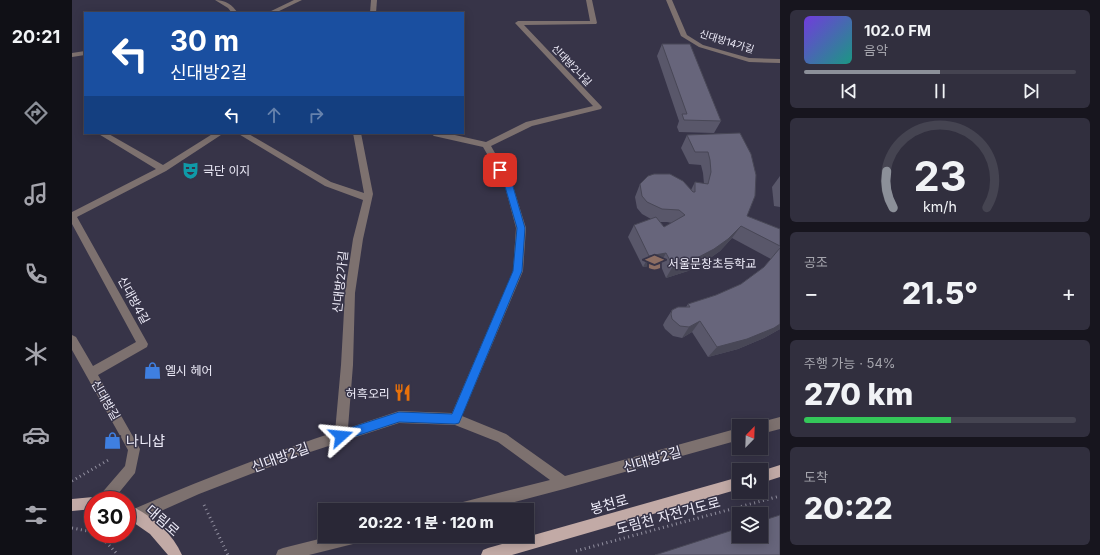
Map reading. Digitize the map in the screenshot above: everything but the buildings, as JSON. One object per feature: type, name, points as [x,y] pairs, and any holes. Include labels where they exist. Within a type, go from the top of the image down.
[{"type":"main road","points":[[768,475],[780,471]]},
{"type":"main road","name":"봉천로","points":[[488,555],[732,485]]},
{"type":"main road","points":[[72,505],[84,504]]},
{"type":"main road","name":"대림로","points":[[136,517],[154,530],[172,548],[175,555]]},
{"type":"street","points":[[218,0],[230,7],[234,12]]},
{"type":"street","points":[[272,12],[299,0]]},
{"type":"street","points":[[373,12],[374,0]]},
{"type":"street","name":"신대방2나길","points":[[486,145],[497,141],[529,124],[598,107],[518,23],[594,23],[589,0]]},
{"type":"street","name":"신대방14가길","points":[[669,0],[684,36],[701,46],[749,60],[780,61]]},
{"type":"street","points":[[72,55],[84,53]]},
{"type":"street","points":[[103,134],[163,169]]},
{"type":"street","name":"신대방4길","points":[[91,373],[143,344],[72,216],[163,169],[218,134]]},
{"type":"street","points":[[244,134],[328,184],[368,198]]},
{"type":"street","name":"신대방2가길","points":[[341,436],[347,365],[350,293],[358,239],[369,194],[357,134]]},
{"type":"street","points":[[438,134],[486,145],[508,183],[521,228],[518,271],[455,419]]},
{"type":"street","name":"신대방길","points":[[72,340],[134,449],[131,469],[113,491]]},
{"type":"street","name":"신대방2길","points":[[136,512],[298,450],[399,417],[455,419],[502,438],[564,483]]},
{"type":"street","points":[[768,426],[780,423]]},
{"type":"street","name":"신대방2길","points":[[486,503],[732,436]]},
{"type":"street","points":[[283,555],[330,543]]},
{"type":"path","points":[[72,481],[110,459]]},
{"type":"path","points":[[197,488],[228,555]]},
{"type":"path","name":"도림천 자전거도로","points":[[570,553],[780,496]]},
{"type":"path","points":[[72,528],[84,531]]},
{"type":"path","points":[[107,543],[118,555]]},
{"type":"place","name":"극단 이지","points":[[190,170]]},
{"type":"place","name":"서울문창초등학교","points":[[655,263]]},
{"type":"place","name":"엘시 헤어","points":[[152,370]]},
{"type":"place","name":"허흑오리","points":[[403,393]]},
{"type":"place","name":"나니샵","points":[[113,440]]},
{"type":"route","points":[[341,436],[399,417],[455,419],[518,271],[521,228],[508,183],[500,170]]}]
